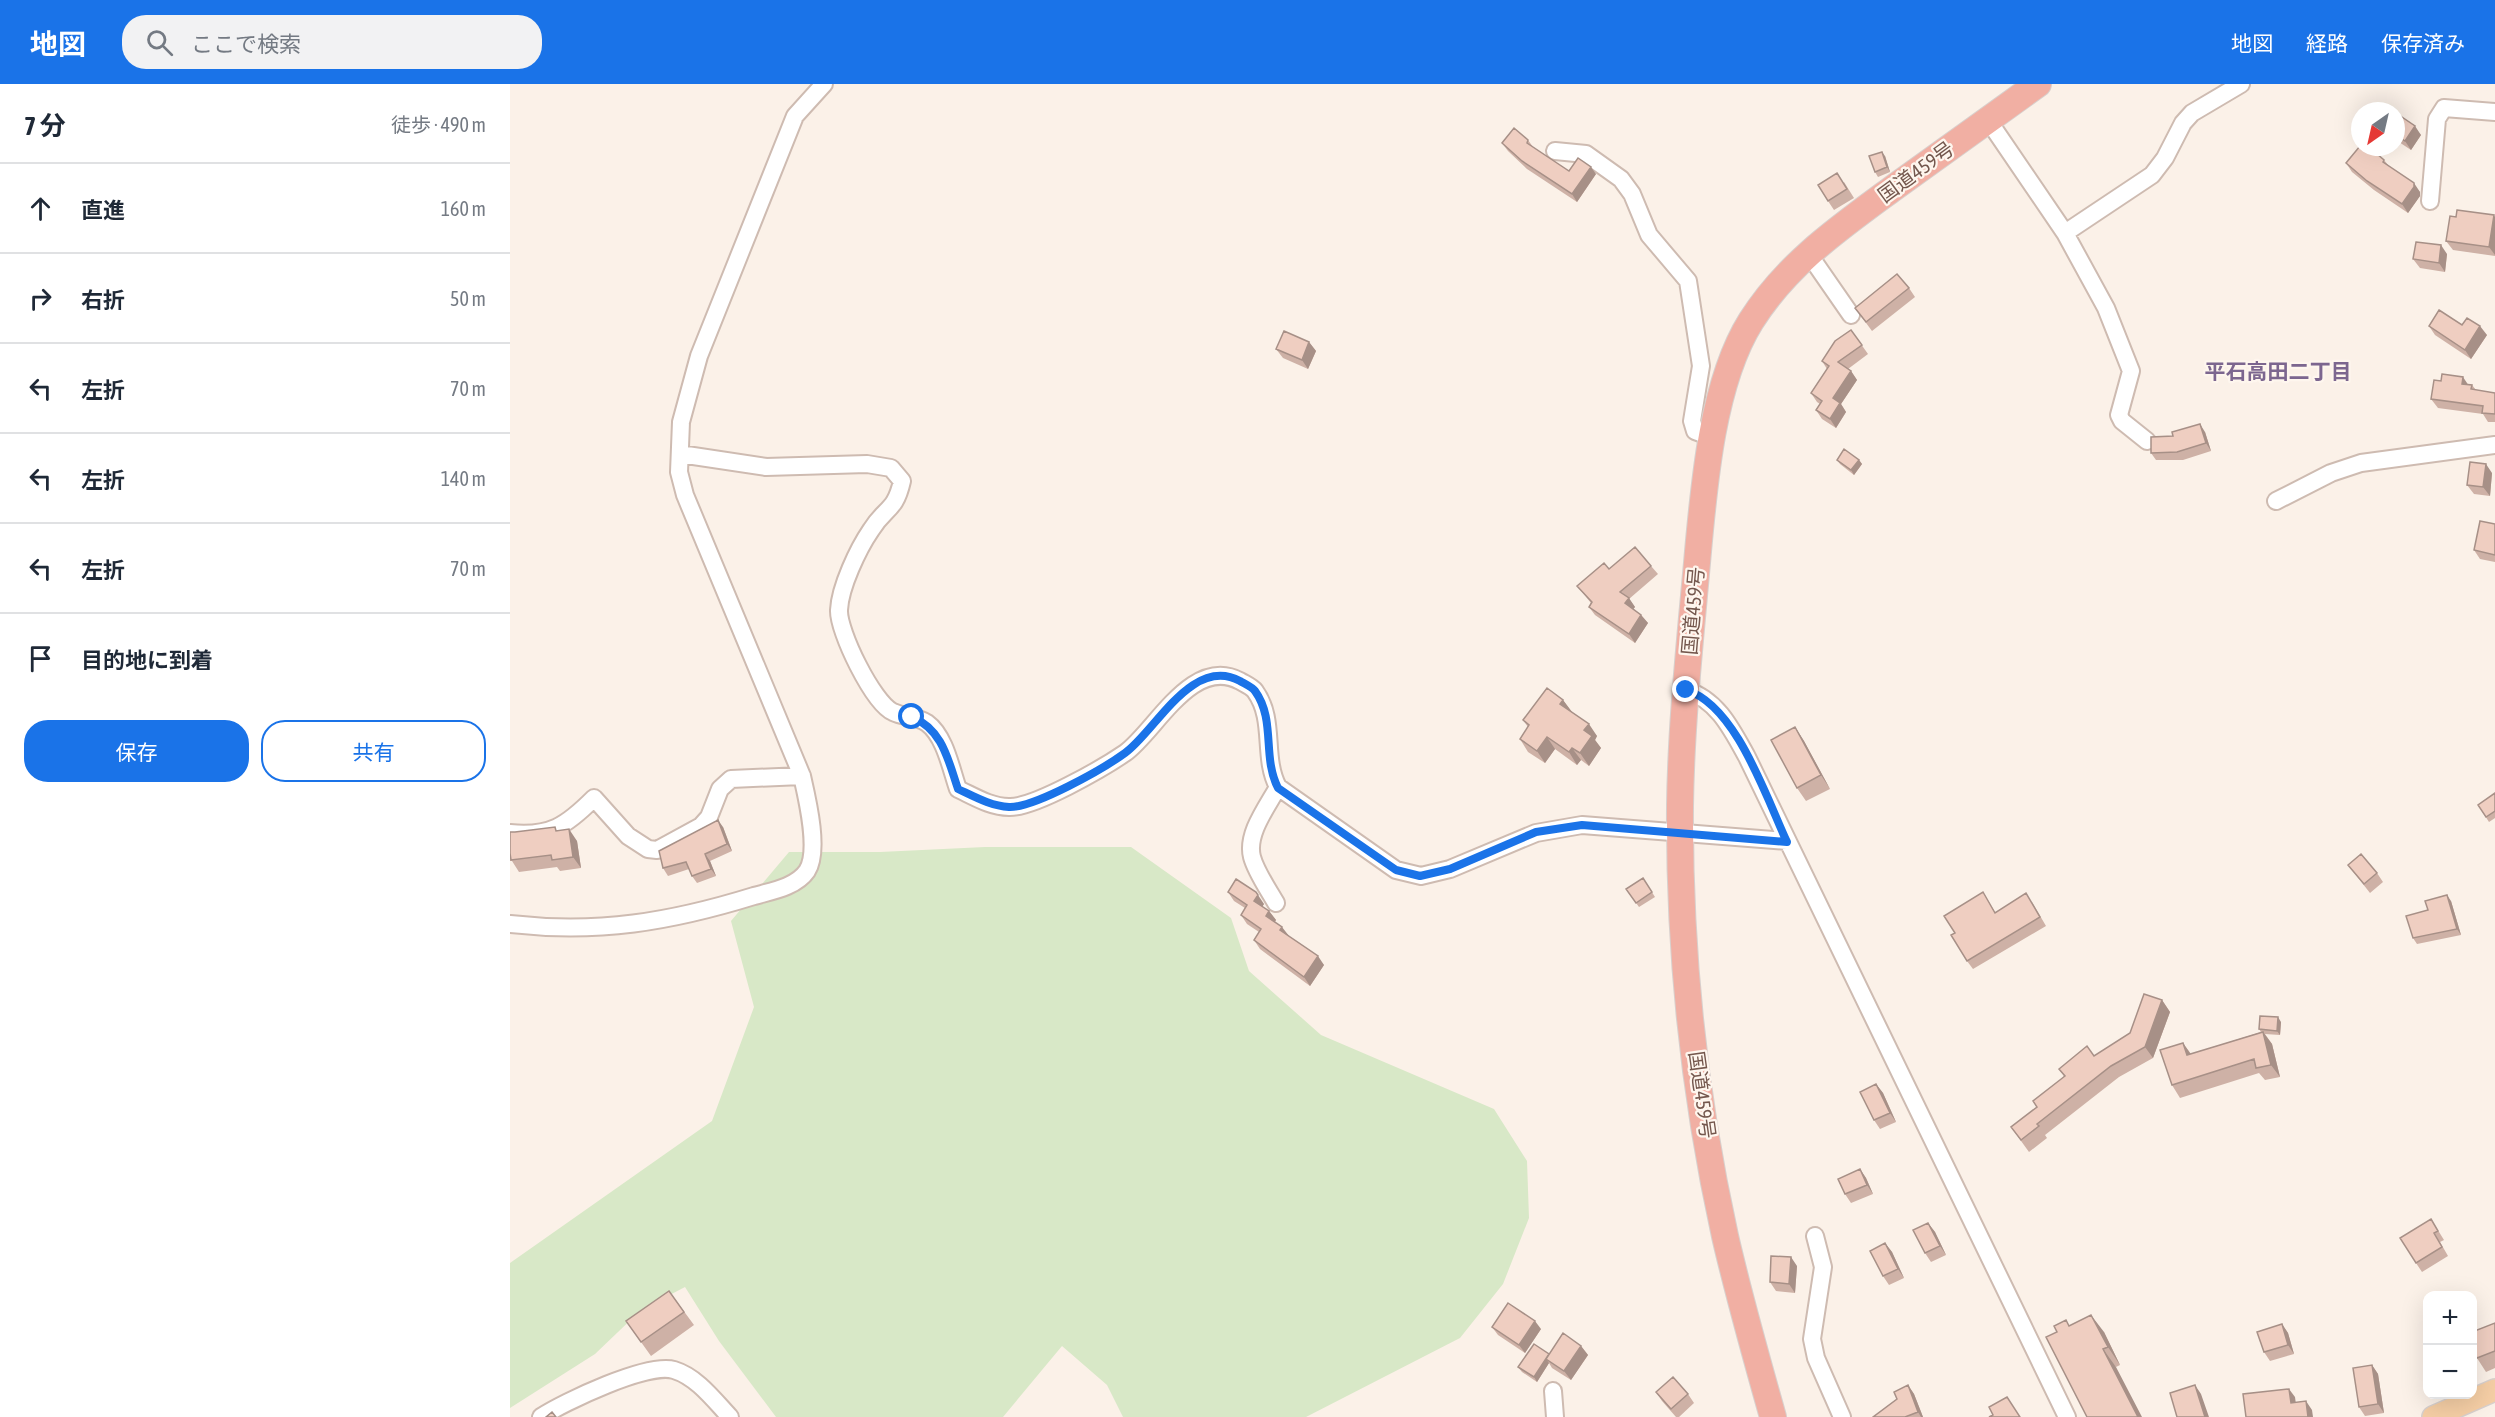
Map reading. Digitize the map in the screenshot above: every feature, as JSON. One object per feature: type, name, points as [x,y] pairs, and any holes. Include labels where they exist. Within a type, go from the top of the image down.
[{"type":"highway","name":"国道459号","points":[[1773,1417],[1725,1235],[1707,1139],[1694,1045],[1684,932],[1681,834],[1686,690],[1699,543],[1720,398],[1733,353],[1752,320],[1780,282],[1808,253],[2038,84]]},
{"type":"main road","points":[[2433,1417],[2473,1410],[2495,1390]]},
{"type":"street","points":[[510,924],[574,928],[638,925],[709,910],[792,883],[800,879],[808,869],[811,859],[810,814],[802,776],[685,495],[679,472],[681,422],[699,356],[795,116],[824,84]]},
{"type":"street","points":[[2065,233],[2152,176],[2165,158],[2183,123],[2192,113],[2241,84]]},
{"type":"street","points":[[2430,201],[2438,119],[2444,108],[2495,112]]},
{"type":"street","points":[[1988,120],[2065,233],[2106,308],[2131,371],[2119,415],[2122,421],[2147,441]]},
{"type":"street","points":[[1555,151],[1586,154],[1621,179],[1632,194],[1649,235],[1688,281],[1701,366],[1692,421],[1695,431],[1714,438]]},
{"type":"street","points":[[1808,253],[1851,315]]},
{"type":"street","points":[[2276,501],[2331,473],[2361,463],[2495,445]]},
{"type":"street","points":[[680,454],[766,467],[867,464],[891,468],[902,482],[898,500],[871,529],[844,584],[838,612],[854,657],[874,697],[891,712],[928,724],[939,737],[958,789],[990,804],[1012,807],[1054,794],[1126,753],[1177,696],[1214,677],[1233,678],[1254,689],[1266,713],[1272,777],[1278,788],[1396,870],[1420,876],[1450,869],[1536,832],[1582,825],[1787,842]]},
{"type":"street","points":[[1686,690],[1699,694],[1729,723],[2067,1417]]},
{"type":"street","points":[[510,833],[534,835],[556,830],[573,819],[594,798],[628,836],[648,849],[657,849],[701,826],[709,818],[720,789],[731,779],[802,776]]},
{"type":"street","points":[[1276,903],[1252,858],[1251,844],[1278,788]]},
{"type":"street","points":[[1815,1236],[1822,1267],[1812,1339],[1816,1358],[1842,1417]]},
{"type":"street","points":[[541,1417],[577,1398],[662,1367],[684,1374],[695,1381],[730,1417]]},
{"type":"street","points":[[1553,1391],[1555,1417]]},
{"type":"green space","points":[[985,847],[1131,847],[1231,918],[1249,971],[1321,1035],[1494,1109],[1527,1161],[1529,1218],[1503,1284],[1460,1338],[1306,1417],[1123,1417],[1107,1385],[1062,1346],[1003,1417],[776,1417],[719,1341],[685,1287],[641,1310],[595,1354],[510,1408],[510,1263],[712,1121],[754,1007],[731,921],[789,852],[880,852]]},
{"type":"building","points":[[2405,119],[2415,126],[2405,141]]},
{"type":"building","points":[[1514,128],[1528,140],[1527,143],[1569,171],[1578,158],[1591,167],[1572,194],[1522,161],[1502,143]]},
{"type":"building","points":[[1882,152],[1887,167],[1875,172],[1869,156]]},
{"type":"building","points":[[2352,156],[2379,156],[2384,160],[2383,162],[2414,183],[2414,187],[2402,204],[2367,181],[2346,163]]},
{"type":"building","points":[[1837,173],[1847,189],[1828,201],[1818,185]]},
{"type":"building","points":[[2457,210],[2494,215],[2489,247],[2446,241],[2450,216],[2456,217]]},
{"type":"building","points":[[2416,242],[2441,245],[2439,263],[2413,259]]},
{"type":"building","points":[[1897,274],[1909,288],[1866,322],[1855,308]]},
{"type":"building","points":[[2439,310],[2462,325],[2467,318],[2480,326],[2465,350],[2429,326]]},
{"type":"building","points":[[1851,330],[1862,345],[1838,362],[1851,371],[1833,398],[1840,403],[1830,419],[1816,410],[1822,401],[1811,393],[1829,366],[1822,361],[1835,341]]},
{"type":"building","points":[[1284,331],[1309,342],[1302,360],[1276,349]]},
{"type":"building","points":[[2442,374],[2463,377],[2462,384],[2472,385],[2471,389],[2495,393],[2495,414],[2482,413],[2483,406],[2431,399],[2434,380],[2441,381]]},
{"type":"building","points":[[2200,424],[2206,443],[2177,452],[2151,453],[2151,437],[2173,436],[2172,432]]},
{"type":"building","points":[[1844,449],[1859,460],[1851,470],[1837,460]]},
{"type":"building","points":[[2470,462],[2486,464],[2483,487],[2467,485]]},
{"type":"building","points":[[2480,521],[2495,524],[2495,555],[2474,550]]},
{"type":"building","points":[[1635,547],[1651,566],[1620,592],[1629,598],[1625,603],[1641,615],[1629,634],[1589,607],[1592,602],[1577,586],[1604,563],[1609,569]]},
{"type":"building","points":[[1547,688],[1563,700],[1560,704],[1589,724],[1584,730],[1592,736],[1580,753],[1572,748],[1569,752],[1547,737],[1537,751],[1520,739],[1529,725],[1523,720]]},
{"type":"building","points":[[1795,727],[1821,775],[1797,788],[1771,740]]},
{"type":"building","points":[[2495,793],[2495,811],[2486,817],[2478,805]]},
{"type":"building","points":[[718,820],[727,844],[705,854],[711,869],[692,876],[686,862],[663,868],[659,851]]},
{"type":"building","points":[[555,827],[556,831],[569,829],[573,857],[552,860],[551,855],[511,860],[510,832]]},
{"type":"building","points":[[2361,854],[2377,873],[2364,884],[2348,865]]},
{"type":"building","points":[[1643,878],[1652,892],[1636,903],[1626,889]]},
{"type":"building","points":[[1236,879],[1256,892],[1258,895],[1254,901],[1269,911],[1266,916],[1282,927],[1280,930],[1318,956],[1304,977],[1254,940],[1261,929],[1241,915],[1247,905],[1228,892]]},
{"type":"building","points":[[1983,892],[1995,913],[2026,893],[2040,917],[1967,961],[1951,935],[1955,933],[1944,916]]},
{"type":"building","points":[[2447,895],[2457,929],[2413,938],[2406,916],[2428,910],[2425,901]]},
{"type":"building","points":[[2144,994],[2162,1000],[2145,1047],[2111,1066],[2037,1124],[2039,1126],[2021,1140],[2011,1127],[2037,1107],[2033,1101],[2065,1076],[2059,1069],[2087,1046],[2094,1056],[2130,1033]]},
{"type":"building","points":[[2260,1016],[2278,1017],[2277,1031],[2259,1029]]},
{"type":"building","points":[[2263,1032],[2271,1065],[2256,1068],[2254,1059],[2172,1085],[2160,1050],[2183,1043],[2187,1055]]},
{"type":"building","points":[[1876,1084],[1890,1113],[1874,1120],[1860,1092]]},
{"type":"building","points":[[1860,1169],[1867,1185],[1845,1194],[1838,1179]]},
{"type":"building","points":[[2431,1219],[2438,1231],[2434,1233],[2442,1247],[2416,1263],[2400,1238]]},
{"type":"building","points":[[1928,1223],[1940,1246],[1925,1253],[1913,1230]]},
{"type":"building","points":[[1885,1243],[1898,1269],[1883,1276],[1870,1251]]},
{"type":"building","points":[[1771,1256],[1791,1257],[1789,1284],[1770,1282]]},
{"type":"building","points":[[669,1291],[684,1312],[641,1342],[626,1321]]},
{"type":"building","points":[[1508,1303],[1535,1321],[1519,1345],[1492,1327]]},
{"type":"building","points":[[2091,1315],[2108,1347],[2103,1349],[2138,1417],[2087,1417],[2046,1337],[2057,1332],[2054,1326],[2066,1320],[2069,1326]]},
{"type":"building","points":[[2495,1323],[2495,1351],[2477,1358],[2477,1345],[2477,1330]]},
{"type":"building","points":[[2282,1324],[2288,1345],[2264,1352],[2257,1332]]},
{"type":"building","points":[[1563,1333],[1581,1346],[1564,1371],[1546,1359]]},
{"type":"building","points":[[1534,1344],[1549,1354],[1534,1377],[1518,1367]]},
{"type":"building","points":[[2372,1365],[2378,1404],[2359,1407],[2353,1368]]},
{"type":"building","points":[[1673,1377],[1688,1394],[1671,1409],[1656,1392]]},
{"type":"building","points":[[1908,1385],[1918,1412],[1905,1417],[1873,1417],[1897,1399],[1894,1392]]},
{"type":"building","points":[[2195,1385],[2205,1417],[2177,1417],[2170,1393]]},
{"type":"building","points":[[2289,1389],[2291,1403],[2306,1401],[2308,1417],[2246,1417],[2243,1394]]},
{"type":"building","points":[[2007,1397],[2020,1417],[1989,1417],[1993,1415],[1989,1407]]},
{"type":"building","points":[[552,1412],[556,1417],[546,1417]]},
{"type":"district","name":"平石高田二丁目","points":[[2278,372]]},
{"type":"route","points":[[912,717],[928,724],[939,737],[958,789],[990,804],[1012,807],[1054,794],[1126,753],[1177,696],[1197,684],[1214,677],[1233,678],[1254,689],[1266,713],[1272,777],[1278,788],[1396,870],[1420,876],[1450,869],[1536,832],[1582,825],[1787,842],[1729,723],[1699,694],[1686,690]]}]
